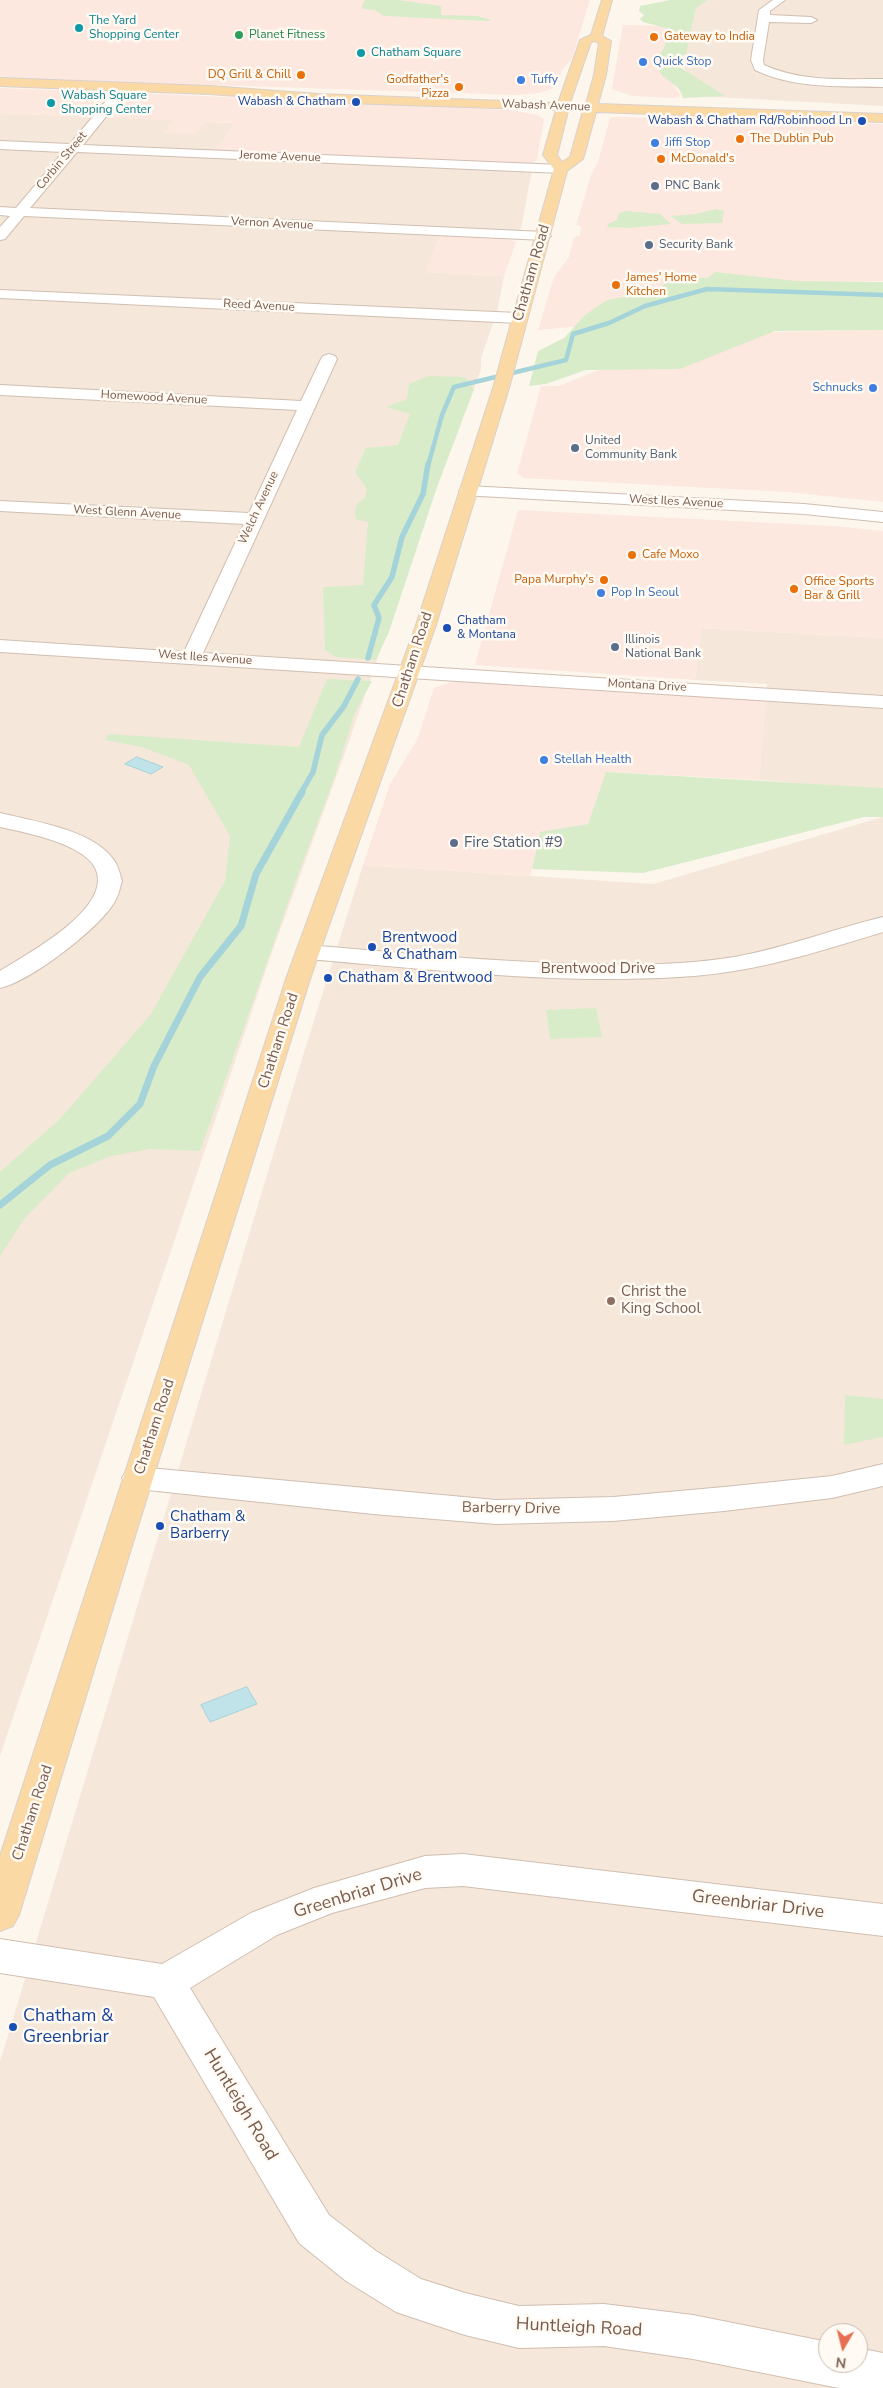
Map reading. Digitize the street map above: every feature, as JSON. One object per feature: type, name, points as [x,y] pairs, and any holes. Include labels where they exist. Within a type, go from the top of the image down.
[{"type":"main road","points":[[596,37],[607,0]]},
{"type":"main road","points":[[596,37],[605,40],[602,66],[576,159],[560,169],[550,155],[558,121],[586,40],[596,37]]},
{"type":"main road","points":[[512,97],[549,93],[560,88],[567,70],[577,66]]},
{"type":"main road","name":"Wabash Avenue","points":[[0,82],[210,90],[318,98],[451,103],[565,103],[835,110],[882,117]]},
{"type":"main road","points":[[597,84],[613,94],[795,105],[835,110]]},
{"type":"main road","name":"Wabash Avenue","points":[[210,90],[245,88],[512,97],[565,103]]},
{"type":"main road","points":[[451,103],[468,106],[529,109],[542,112],[558,121]]},
{"type":"main road","name":"Wabash Avenue","points":[[591,104],[637,110],[882,117]]},
{"type":"main road","points":[[576,154],[589,144],[597,119],[613,113],[637,110]]},
{"type":"main road","name":"Chatham Road","points":[[0,1916],[138,1478],[308,952],[411,672],[500,388],[518,318],[544,236],[560,169]]},
{"type":"street","points":[[780,0],[765,10],[757,60],[759,67],[796,78],[883,83]]},
{"type":"street","points":[[764,18],[811,20]]},
{"type":"street","name":"Corbin Street","points":[[0,236],[124,87]]},
{"type":"street","name":"Jerome Avenue","points":[[0,145],[560,169]]},
{"type":"street","name":"Vernon Avenue","points":[[0,211],[544,236]]},
{"type":"street","name":"Reed Avenue","points":[[0,294],[518,318]]},
{"type":"street","name":"Welch Avenue","points":[[191,657],[329,359]]},
{"type":"street","name":"Homewood Avenue","points":[[0,390],[308,406]]},
{"type":"street","name":"West Iles Avenue","points":[[468,491],[797,508],[883,517]]},
{"type":"street","name":"West Glenn Avenue","points":[[0,506],[254,520]]},
{"type":"street","name":"West Iles Avenue","points":[[0,646],[411,672]]},
{"type":"street","name":"Montana Drive","points":[[411,672],[883,702]]},
{"type":"street","points":[[0,820],[64,836],[81,844],[97,855],[106,865],[111,877],[108,895],[91,917],[75,932],[0,981]]},
{"type":"street","name":"Brentwood Drive","points":[[308,952],[541,970],[644,971],[713,967],[803,949],[883,924]]},
{"type":"street","name":"Barberry Drive","points":[[138,1478],[373,1502],[496,1512],[613,1509],[724,1500],[832,1487],[883,1476]]},
{"type":"street","name":"Greenbriar Drive","points":[[166,1982],[264,1924],[327,1899],[425,1872],[473,1872],[883,1920]]},
{"type":"street","points":[[0,1956],[166,1982]]},
{"type":"street","name":"Huntleigh Road","points":[[166,1982],[314,2229],[362,2266],[411,2297],[465,2314],[519,2327],[604,2325],[683,2335],[883,2375]]},
{"type":"shaded area","points":[[0,0],[590,0],[572,58],[562,70],[556,87],[539,93],[517,95],[0,78]]},
{"type":"shaded area","points":[[698,0],[883,0],[883,106],[696,96],[683,65]]},
{"type":"shaded area","points":[[623,25],[668,26],[666,44],[669,78],[681,96],[675,98],[632,96],[612,89]]},
{"type":"shaded area","name":"Wabash Square Shopping Center","points":[[0,88],[111,92],[90,117],[0,113]]},
{"type":"shaded area","points":[[138,93],[510,110],[537,115],[544,119],[537,160],[531,163],[214,151],[234,123],[206,122],[196,134],[164,133],[174,120],[112,118],[131,95]]},
{"type":"shaded area","points":[[0,113],[175,120],[165,133],[205,122],[235,123],[214,151],[532,171],[521,228],[508,239],[441,236],[426,272],[504,276],[497,312],[481,358],[481,370],[431,503],[345,753],[272,952],[0,1756]]},
{"type":"shaded area","points":[[610,118],[883,124],[883,281],[685,284],[626,295],[582,326],[538,330],[554,277],[569,257],[574,237],[580,235],[581,227],[576,225],[591,175],[598,162]]},
{"type":"shaded area","points":[[440,236],[508,239],[516,242],[504,276],[425,272]]},
{"type":"shaded area","points":[[883,330],[883,502],[787,492],[523,478],[517,473],[541,386],[559,386],[609,366],[772,332]]},
{"type":"shaded area","points":[[518,510],[833,526],[883,531],[883,638],[701,628],[695,680],[475,665]]},
{"type":"shaded area","points":[[701,628],[883,638],[883,790],[759,780],[767,684],[695,680]]},
{"type":"shaded area","points":[[454,681],[766,700],[759,780],[607,772],[588,824],[540,833],[530,876],[363,865],[390,784],[417,740],[434,688]]},
{"type":"shaded area","points":[[883,817],[883,2388],[0,2388],[0,2062],[301,1062],[363,865],[653,884]]},
{"type":"green space","points":[[365,0],[399,0],[441,6],[441,15],[478,16],[492,20],[384,16],[375,10],[363,9],[362,6]]},
{"type":"green space","points":[[670,0],[707,0],[696,8],[686,54],[674,61],[678,66],[725,96],[683,98],[679,89],[661,74],[659,70],[661,62],[659,56],[665,46],[669,29],[643,22],[640,19],[644,15],[639,11],[640,6]]},
{"type":"green space","points":[[715,209],[724,211],[722,223],[682,224],[671,216],[696,214]]},
{"type":"green space","points":[[627,211],[660,214],[671,224],[628,228],[607,227],[608,224],[617,220],[619,213]]},
{"type":"green space","points":[[715,272],[796,281],[883,282],[883,330],[775,331],[680,369],[586,370],[546,384],[529,386],[538,351],[564,338],[585,315],[604,302],[611,299],[656,292],[673,276],[708,278]]},
{"type":"green space","points":[[428,376],[465,377],[474,389],[437,487],[389,632],[376,660],[336,657],[325,650],[323,587],[363,585],[368,522],[356,519],[355,512],[357,504],[365,498],[367,489],[355,472],[366,448],[398,445],[410,414],[386,407],[407,399],[409,384]]},
{"type":"green space","points":[[327,679],[372,681],[355,712],[334,779],[200,1151],[150,1149],[111,1156],[69,1173],[24,1219],[0,1256],[0,1172],[60,1119],[151,1014],[225,881],[230,836],[189,765],[142,747],[105,740],[108,734],[299,747]]},
{"type":"green space","points":[[606,772],[883,788],[883,817],[864,817],[643,873],[532,869],[540,832],[588,824]]},
{"type":"green space","points":[[596,1008],[602,1037],[550,1039],[546,1010]]},
{"type":"green space","points":[[845,1395],[883,1399],[883,1437],[844,1445]]},
{"type":"water","points":[[137,757],[163,767],[151,774],[125,764]]},
{"type":"water","points":[[247,1687],[257,1704],[210,1722],[201,1705]]},
{"type":"waterway","points":[[428,466],[442,415],[454,387],[566,360],[573,334],[609,323],[645,306],[707,289],[883,295]]},
{"type":"waterway","points":[[368,658],[379,618],[374,605],[392,577],[402,537],[423,494],[428,464]]},
{"type":"waterway","points":[[301,793],[313,772],[322,735],[344,706],[358,679]]},
{"type":"waterway","points":[[0,1205],[50,1165],[108,1136],[140,1104],[154,1066],[200,977],[241,926],[256,874],[302,792]]},
{"type":"place","name":"The Yard Shopping Center","points":[[79,28]]},
{"type":"place","name":"Planet Fitness","points":[[239,35]]},
{"type":"place","name":"Gateway to India","points":[[654,37]]},
{"type":"place","name":"Chatham Square","points":[[361,53]]},
{"type":"place","name":"Quick Stop","points":[[643,62]]},
{"type":"place","name":"DQ Grill & Chill","points":[[301,75]]},
{"type":"place","name":"Tuffy","points":[[521,80]]},
{"type":"place","name":"Godfather's Pizza","points":[[459,87]]},
{"type":"place","name":"Wabash & Chatham","points":[[356,102]]},
{"type":"place","name":"Wabash Square Shopping Center","points":[[51,103]]},
{"type":"place","name":"Wabash & Chatham Rd/Robinhood Ln","points":[[862,121]]},
{"type":"place","name":"The Dublin Pub","points":[[740,139]]},
{"type":"place","name":"Jiffi Stop","points":[[655,143]]},
{"type":"place","name":"McDonald's","points":[[661,159]]},
{"type":"place","name":"PNC Bank","points":[[655,186]]},
{"type":"place","name":"Security Bank","points":[[649,245]]},
{"type":"place","name":"James' Home Kitchen","points":[[616,285]]},
{"type":"place","name":"Schnucks","points":[[873,388]]},
{"type":"place","name":"United Community Bank","points":[[575,448]]},
{"type":"place","name":"Cafe Moxo","points":[[632,555]]},
{"type":"place","name":"Papa Murphy's","points":[[604,580]]},
{"type":"place","name":"Office Sports Bar & Grill","points":[[794,589]]},
{"type":"place","name":"Pop In Seoul","points":[[601,593]]},
{"type":"place","name":"Chatham & Montana","points":[[447,628]]},
{"type":"place","name":"Illinois National Bank","points":[[615,647]]},
{"type":"place","name":"Stellah Health","points":[[544,760]]},
{"type":"place","name":"Fire Station #9","points":[[454,843]]},
{"type":"place","name":"Brentwood & Chatham","points":[[372,947]]},
{"type":"place","name":"Chatham & Brentwood","points":[[328,978]]},
{"type":"place","name":"Christ the King School","points":[[611,1301]]},
{"type":"place","name":"Chatham & Barberry","points":[[160,1526]]},
{"type":"place","name":"Chatham & Greenbriar","points":[[13,2027]]}]
